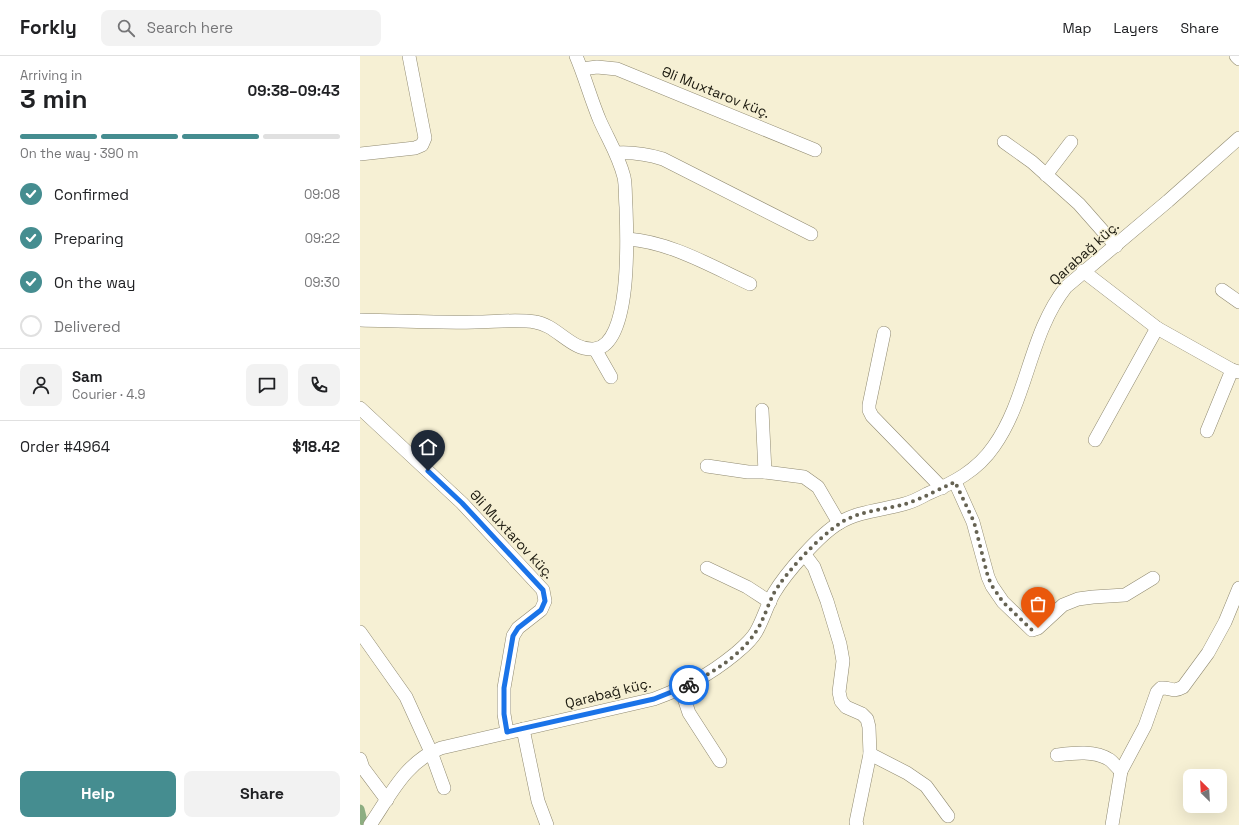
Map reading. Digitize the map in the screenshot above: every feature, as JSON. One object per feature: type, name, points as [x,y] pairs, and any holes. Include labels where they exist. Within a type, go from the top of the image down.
[{"type":"street","points":[[360,154],[416,148],[422,145],[425,138],[409,56]]},
{"type":"street","points":[[360,320],[474,322],[534,321],[549,326],[569,341],[585,348],[595,349],[602,346],[609,340],[615,330],[624,302],[628,239],[624,179],[616,153],[600,121],[576,56]]},
{"type":"street","points":[[1236,56],[1239,59]]},
{"type":"street","name":"Əli Muxtarov küç.","points":[[582,69],[597,66],[617,69],[815,150]]},
{"type":"street","name":"Qarabağ küç.","points":[[370,825],[407,771],[431,752],[440,748],[507,732],[523,730],[654,699],[681,689],[717,668],[742,648],[756,633],[774,594],[787,575],[820,539],[839,523],[855,516],[906,504],[955,482],[977,465],[994,447],[1013,411],[1046,317],[1056,299],[1083,271],[1116,246],[1239,138]]},
{"type":"street","points":[[1004,142],[1032,162],[1079,204],[1116,246]]},
{"type":"street","points":[[1046,175],[1070,142]]},
{"type":"street","points":[[616,153],[631,152],[649,154],[663,159],[811,234]]},
{"type":"street","points":[[628,239],[644,240],[663,245],[750,284]]},
{"type":"street","points":[[1083,271],[1157,328],[1236,371],[1207,431]]},
{"type":"street","points":[[1222,290],[1239,302]]},
{"type":"street","points":[[1095,440],[1157,328]]},
{"type":"street","points":[[884,333],[869,410],[872,416],[942,488]]},
{"type":"street","points":[[595,349],[611,377]]},
{"type":"street","name":"Əli Muxtarov küç.","points":[[360,408],[462,503],[543,590],[545,601],[541,610],[518,628],[513,636],[504,688],[504,714],[507,732]]},
{"type":"street","points":[[762,410],[764,472]]},
{"type":"street","points":[[707,466],[748,472],[764,472],[804,477],[818,486],[839,523]]},
{"type":"street","points":[[955,482],[974,522],[988,577],[992,586],[1003,602],[1032,630],[1038,628],[1063,606],[1078,599],[1125,595],[1153,578]]},
{"type":"street","points":[[804,555],[814,568],[827,601],[840,644],[843,661],[839,692],[841,701],[846,707],[862,714],[867,719],[869,727],[870,754],[856,822],[857,825]]},
{"type":"street","points":[[707,568],[747,587],[770,602]]},
{"type":"street","points":[[1112,825],[1121,772],[1145,726],[1157,692],[1161,688],[1166,688],[1172,691],[1183,686],[1208,653],[1225,622],[1239,588]]},
{"type":"street","points":[[360,632],[406,697],[431,752],[444,788]]},
{"type":"street","points":[[681,689],[689,713],[720,761]]},
{"type":"street","points":[[523,730],[538,801],[547,825]]},
{"type":"street","points":[[1057,755],[1081,752],[1097,755],[1109,760],[1121,772]]},
{"type":"street","points":[[870,754],[907,773],[926,786],[948,816]]},
{"type":"street","points":[[360,759],[363,768],[387,800]]},
{"type":"waterway","points":[[360,809],[363,821]]},
{"type":"way so far","points":[[689,685],[717,668],[742,648],[756,633],[774,594],[787,575],[820,539],[839,523],[855,516],[906,504],[955,482],[974,522],[988,577],[997,595],[1032,630],[1038,628]]},
{"type":"route","points":[[428,471],[462,503],[543,590],[545,601],[541,610],[518,628],[513,636],[504,688],[504,714],[507,732],[523,730],[654,699],[689,685]]}]
